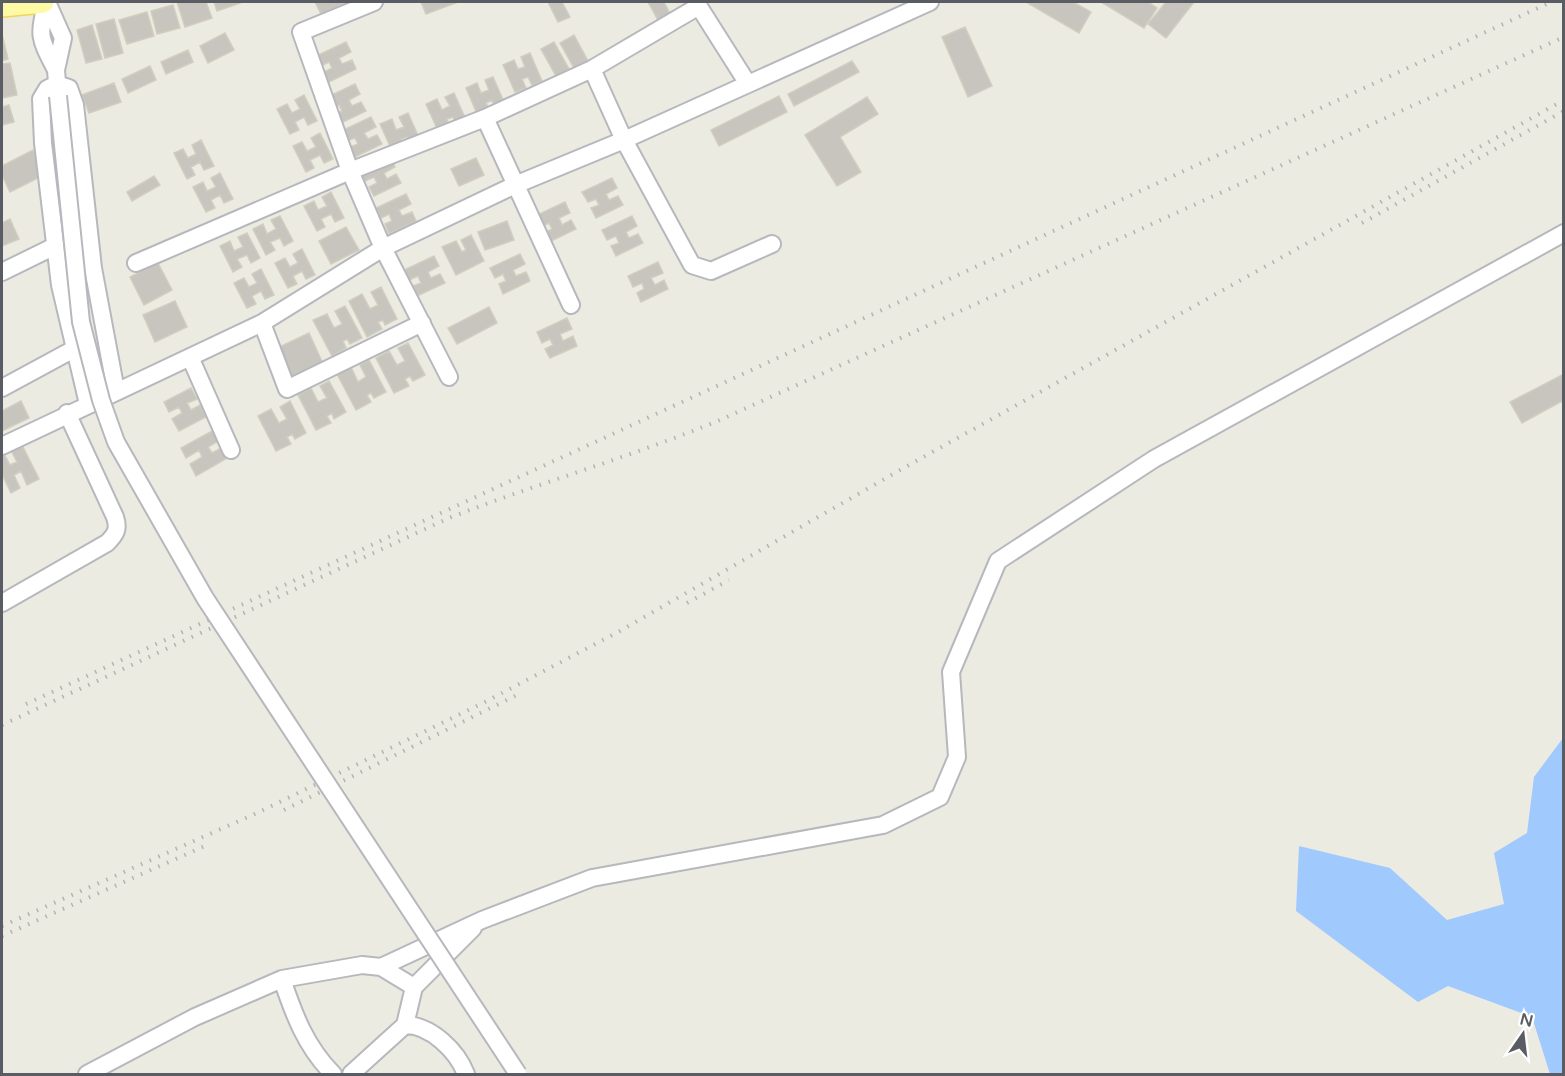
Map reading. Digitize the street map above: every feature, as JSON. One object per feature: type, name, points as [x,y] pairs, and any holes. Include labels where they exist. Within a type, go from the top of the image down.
[{"type":"main road","points":[[2,6],[45,2]]},
{"type":"street","points":[[45,2],[63,38],[57,83],[81,322],[101,400],[116,442],[205,598],[518,1074]]},
{"type":"street","points":[[374,2],[301,32],[350,171],[383,248],[449,377]]},
{"type":"street","points":[[2,446],[67,413],[262,323],[383,248],[515,185],[624,140],[930,2]]},
{"type":"street","points":[[136,263],[350,171],[484,118],[592,69],[698,4],[748,84]]},
{"type":"street","points":[[592,69],[624,140],[692,265],[711,271],[772,244]]},
{"type":"street","points":[[57,83],[47,89],[41,99],[60,285],[88,404]]},
{"type":"street","points":[[57,83],[69,88],[75,105],[93,268],[116,391]]},
{"type":"street","points":[[484,118],[571,305]]},
{"type":"street","points":[[381,967],[482,920],[592,878],[883,825],[940,797],[957,757],[951,672],[998,561],[1154,459],[1563,233]]},
{"type":"street","points":[[2,272],[56,246]]},
{"type":"street","points":[[262,323],[287,390],[422,323]]},
{"type":"street","points":[[2,388],[74,349]]},
{"type":"street","points":[[190,357],[231,450]]},
{"type":"street","points":[[2,603],[106,543],[115,535],[118,526],[115,517],[67,413]]},
{"type":"street","points":[[351,1074],[405,1025],[414,987],[482,920]]},
{"type":"street","points":[[87,1074],[195,1017],[282,979],[362,965],[381,967],[414,987]]},
{"type":"street","points":[[282,979],[298,1025],[316,1057],[333,1074]]},
{"type":"street","points":[[405,1025],[423,1029],[444,1043],[460,1061],[466,1074]]},
{"type":"water","points":[[1563,738],[1564,1074],[1550,1074],[1532,1017],[1448,986],[1418,1002],[1296,911],[1299,846],[1390,868],[1447,920],[1504,904],[1494,853],[1527,833],[1534,777]]},
{"type":"building","points":[[177,2],[206,2],[212,18],[185,27]]},
{"type":"building","points":[[214,2],[243,2],[217,11]]},
{"type":"building","points":[[315,2],[347,2],[321,14]]},
{"type":"building","points":[[421,2],[458,2],[426,14]]},
{"type":"building","points":[[548,2],[562,2],[570,17],[558,22]]},
{"type":"building","points":[[648,2],[664,2],[670,14],[658,20]]},
{"type":"building","points":[[1026,2],[1073,2],[1091,12],[1079,33]]},
{"type":"building","points":[[1101,2],[1148,2],[1157,8],[1144,28]]},
{"type":"building","points":[[1166,2],[1194,2],[1166,38],[1148,24]]},
{"type":"building","points":[[173,5],[180,28],[157,34],[151,11]]},
{"type":"building","points":[[147,12],[154,36],[127,44],[119,20]]},
{"type":"building","points":[[114,19],[123,53],[105,58],[96,24]]},
{"type":"building","points":[[92,25],[102,59],[86,63],[77,30]]},
{"type":"building","points":[[965,27],[992,86],[968,97],[942,37]]},
{"type":"building","points":[[225,33],[234,50],[208,63],[200,46]]},
{"type":"building","points":[[2,34],[8,59],[2,61]]},
{"type":"building","points":[[574,35],[588,61],[574,68],[560,43]]},
{"type":"building","points":[[346,42],[351,52],[339,58],[342,64],[352,60],[356,69],[329,82],[324,72],[332,68],[329,62],[321,66],[316,56]]},
{"type":"building","points":[[554,42],[569,69],[556,76],[541,49]]},
{"type":"building","points":[[188,50],[193,62],[166,74],[161,62]]},
{"type":"building","points":[[530,53],[542,81],[532,85],[528,77],[522,79],[526,88],[515,92],[503,65],[514,60],[518,69],[525,67],[521,57]]},
{"type":"building","points":[[852,61],[859,72],[794,106],[788,94]]},
{"type":"building","points":[[10,63],[17,95],[2,98],[2,64]]},
{"type":"building","points":[[150,66],[156,80],[128,93],[122,79]]},
{"type":"building","points":[[493,77],[505,104],[495,108],[492,100],[486,103],[490,111],[478,116],[466,88],[477,83],[481,93],[489,90],[485,80]]},
{"type":"building","points":[[114,83],[121,102],[89,113],[82,95]]},
{"type":"building","points":[[355,84],[360,94],[349,100],[352,106],[361,102],[366,111],[339,124],[334,114],[342,111],[339,105],[330,109],[325,98]]},
{"type":"building","points":[[454,93],[466,120],[456,125],[453,117],[447,119],[450,128],[439,133],[426,104],[437,99],[442,110],[450,106],[445,97]]},
{"type":"building","points":[[304,95],[317,121],[308,125],[304,117],[295,122],[299,130],[290,134],[277,109],[287,104],[292,113],[300,109],[295,100]]},
{"type":"building","points":[[779,96],[787,112],[719,146],[711,130]]},
{"type":"building","points":[[867,97],[878,114],[840,137],[861,172],[837,186],[805,135]]},
{"type":"building","points":[[9,105],[14,122],[2,125],[2,107]]},
{"type":"building","points":[[408,113],[420,140],[410,144],[407,137],[401,139],[405,148],[393,153],[380,124],[392,119],[396,130],[404,127],[399,117]]},
{"type":"building","points":[[371,117],[376,127],[364,133],[368,139],[377,135],[382,144],[355,157],[350,147],[358,144],[355,138],[346,141],[341,131]]},
{"type":"building","points":[[320,133],[333,159],[324,163],[320,155],[310,160],[314,168],[306,172],[293,146],[302,142],[307,151],[316,147],[311,138]]},
{"type":"building","points":[[201,140],[214,166],[204,170],[200,162],[191,167],[195,175],[187,179],[174,153],[183,149],[188,158],[196,154],[192,145]]},
{"type":"building","points":[[33,150],[46,174],[10,192],[2,175],[2,166]]},
{"type":"building","points":[[390,156],[395,167],[384,173],[387,179],[396,174],[401,183],[374,196],[369,187],[377,183],[374,177],[365,181],[360,171]]},
{"type":"building","points":[[476,158],[484,175],[459,186],[451,169]]},
{"type":"building","points":[[220,173],[233,199],[224,203],[220,195],[211,200],[215,208],[206,212],[193,187],[203,182],[207,191],[216,187],[211,178]]},
{"type":"building","points":[[154,176],[160,185],[132,201],[127,192]]},
{"type":"building","points":[[612,178],[617,188],[606,194],[609,200],[618,196],[623,205],[596,218],[591,208],[599,205],[596,199],[588,202],[582,192]]},
{"type":"building","points":[[331,192],[344,218],[335,222],[331,214],[321,219],[325,227],[317,231],[304,206],[314,201],[318,210],[327,206],[322,197]]},
{"type":"building","points":[[406,194],[411,204],[399,210],[402,216],[412,212],[416,221],[389,234],[385,224],[392,221],[389,214],[381,218],[376,208]]},
{"type":"building","points":[[565,202],[570,213],[559,218],[562,225],[571,220],[576,229],[549,242],[544,233],[552,229],[549,223],[540,227],[535,216]]},
{"type":"building","points":[[280,216],[293,241],[284,246],[280,238],[270,242],[275,250],[266,255],[253,229],[263,224],[267,234],[276,229],[271,220]]},
{"type":"building","points":[[632,216],[637,226],[626,232],[629,238],[638,234],[643,243],[616,256],[611,246],[619,243],[616,236],[607,240],[602,230]]},
{"type":"building","points":[[10,219],[19,239],[2,246],[2,223]]},
{"type":"building","points":[[507,221],[514,240],[485,250],[478,232]]},
{"type":"building","points":[[346,227],[359,250],[331,264],[319,241]]},
{"type":"building","points":[[247,233],[260,258],[251,263],[247,255],[237,259],[242,267],[233,272],[220,246],[230,241],[234,251],[243,247],[238,237]]},
{"type":"building","points":[[471,235],[484,261],[456,275],[442,247],[456,241],[462,252],[466,250],[461,240]]},
{"type":"building","points":[[302,249],[315,275],[306,279],[302,271],[293,276],[297,284],[288,288],[275,263],[285,258],[290,267],[298,263],[293,254]]},
{"type":"building","points":[[520,254],[525,264],[513,270],[516,276],[526,272],[530,281],[503,294],[499,284],[506,281],[503,274],[495,278],[490,268]]},
{"type":"building","points":[[434,256],[439,266],[428,272],[431,278],[440,274],[445,283],[417,296],[413,286],[421,283],[418,276],[409,280],[404,270]]},
{"type":"building","points":[[658,262],[663,273],[651,278],[655,285],[664,280],[668,289],[641,302],[637,293],[644,289],[642,283],[633,287],[628,276]]},
{"type":"building","points":[[158,263],[172,290],[144,305],[130,277]]},
{"type":"building","points":[[261,269],[274,295],[265,299],[261,291],[252,296],[256,304],[247,308],[234,283],[244,278],[249,287],[257,283],[252,274]]},
{"type":"building","points":[[381,287],[397,319],[385,325],[383,320],[378,322],[382,329],[367,337],[349,301],[362,294],[370,309],[378,305],[371,292]]},
{"type":"building","points":[[175,301],[187,327],[155,342],[143,315]]},
{"type":"building","points":[[345,306],[362,338],[350,344],[347,339],[343,341],[346,348],[332,356],[313,320],[327,314],[334,328],[342,324],[335,311]]},
{"type":"building","points":[[489,307],[497,323],[457,344],[448,328]]},
{"type":"building","points":[[567,318],[572,329],[560,334],[563,341],[573,336],[577,346],[550,358],[545,349],[553,345],[550,339],[542,343],[537,332]]},
{"type":"building","points":[[309,333],[325,368],[292,382],[277,348]]},
{"type":"building","points":[[408,343],[425,375],[413,381],[410,376],[405,379],[409,386],[394,393],[376,358],[389,351],[397,365],[405,361],[398,348]]},
{"type":"building","points":[[369,360],[386,392],[374,398],[371,393],[367,395],[371,402],[356,410],[337,374],[351,367],[358,382],[366,377],[360,365]]},
{"type":"building","points":[[1564,374],[1564,400],[1522,423],[1510,402]]},
{"type":"building","points":[[329,381],[346,412],[334,419],[332,413],[327,416],[331,423],[316,430],[298,395],[311,388],[318,402],[327,398],[320,386]]},
{"type":"building","points":[[191,388],[197,399],[187,403],[191,410],[200,405],[206,417],[179,431],[172,419],[182,413],[179,407],[169,412],[164,402]]},
{"type":"building","points":[[21,401],[29,418],[2,431],[2,411]]},
{"type":"building","points":[[290,401],[306,433],[295,439],[292,434],[287,437],[291,444],[276,451],[258,416],[271,409],[279,423],[287,419],[280,407]]},
{"type":"building","points":[[214,430],[220,440],[208,447],[212,453],[223,447],[229,457],[196,476],[190,464],[202,457],[199,450],[186,458],[181,448]]},
{"type":"building","points":[[22,445],[39,479],[27,485],[21,471],[14,475],[20,488],[11,493],[2,474],[2,455],[4,454],[10,465],[17,462],[11,450]]},
{"type":"railway","points":[[26,704],[1551,2]]},
{"type":"railway","points":[[2,725],[449,518],[720,420],[1564,37]]},
{"type":"railway","points":[[2,926],[257,813],[483,703],[620,631],[893,474],[1564,100]]},
{"type":"railway","points":[[1362,223],[1564,111]]},
{"type":"railway","points":[[687,603],[729,580]]},
{"type":"railway","points":[[284,810],[521,693]]},
{"type":"railway","points":[[2,936],[205,846]]}]
